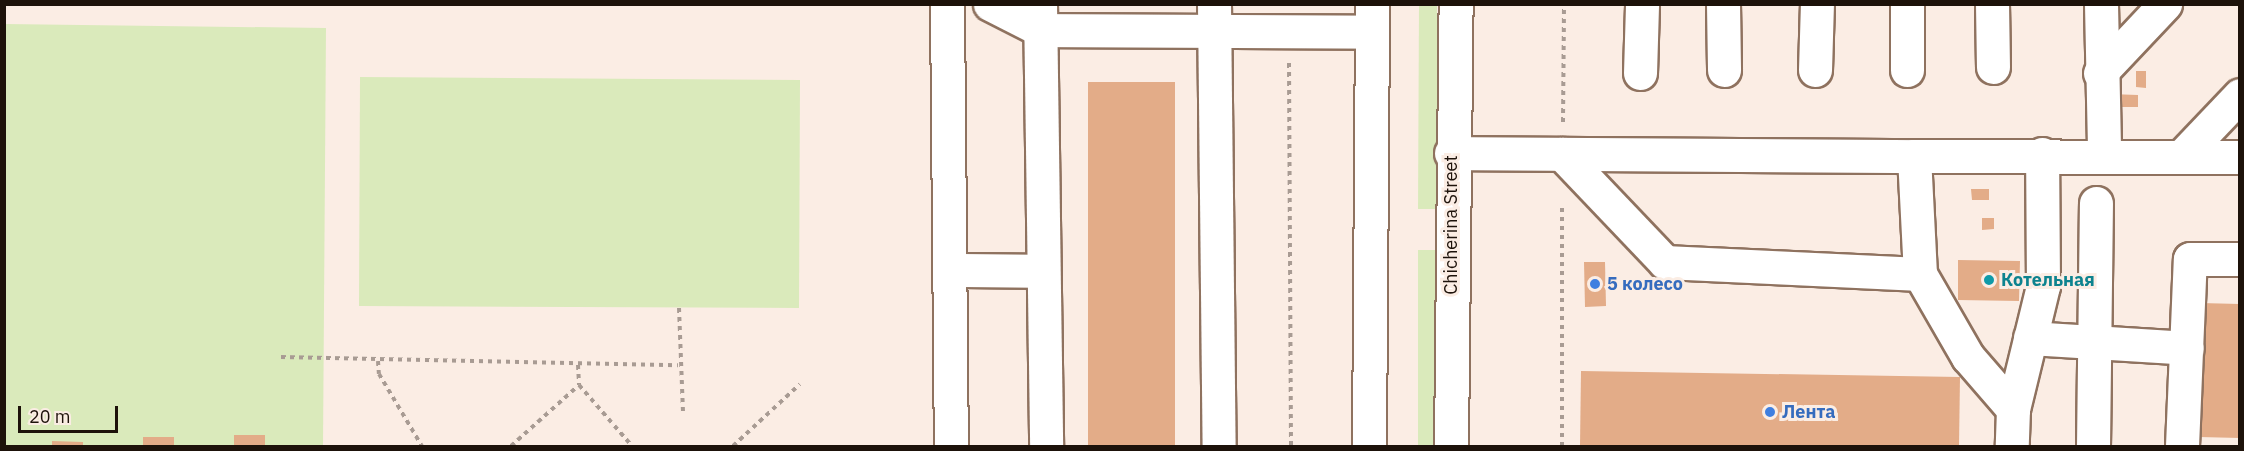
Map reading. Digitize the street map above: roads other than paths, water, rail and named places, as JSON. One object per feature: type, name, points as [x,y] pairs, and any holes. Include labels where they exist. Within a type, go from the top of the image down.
[{"type":"main road","points":[[948,4],[953,270],[951,447]]},
{"type":"main road","points":[[990,4],[1040,17],[1213,18],[1289,32],[1372,18],[1369,447]]},
{"type":"main road","name":"Chicherina Street","points":[[1450,447],[1450,153],[1455,4]]},
{"type":"main road","points":[[1640,73],[1642,4]]},
{"type":"main road","points":[[1723,4],[1724,70]]},
{"type":"main road","points":[[1815,70],[1817,4]]},
{"type":"main road","points":[[1906,70],[1907,4]]},
{"type":"main road","points":[[1992,4],[1993,67]]},
{"type":"main road","points":[[2102,4],[2100,73],[2104,152]]},
{"type":"main road","points":[[2100,73],[2165,4]]},
{"type":"main road","points":[[1040,17],[1046,447]]},
{"type":"main road","points":[[1213,18],[1219,447]]},
{"type":"main road","points":[[2182,156],[2240,95]]},
{"type":"main road","points":[[1450,153],[1914,156],[2104,152],[2240,157]]},
{"type":"main road","points":[[1563,154],[1665,262],[1920,274]]},
{"type":"main road","points":[[2012,447],[2013,410],[2043,286],[2042,154]]},
{"type":"main road","points":[[1914,156],[1920,274],[1968,357],[2013,410]]},
{"type":"main road","points":[[2093,447],[2096,203]]},
{"type":"main road","points":[[2182,447],[2190,259],[2240,259]]},
{"type":"main road","points":[[953,270],[1043,271]]},
{"type":"main road","points":[[2030,338],[2187,348]]},
{"type":"place","name":"Котельная","points":[[1989,280]]},
{"type":"place","name":"5 колесо","points":[[1595,284]]},
{"type":"place","name":"Лента","points":[[1770,412]]}]
